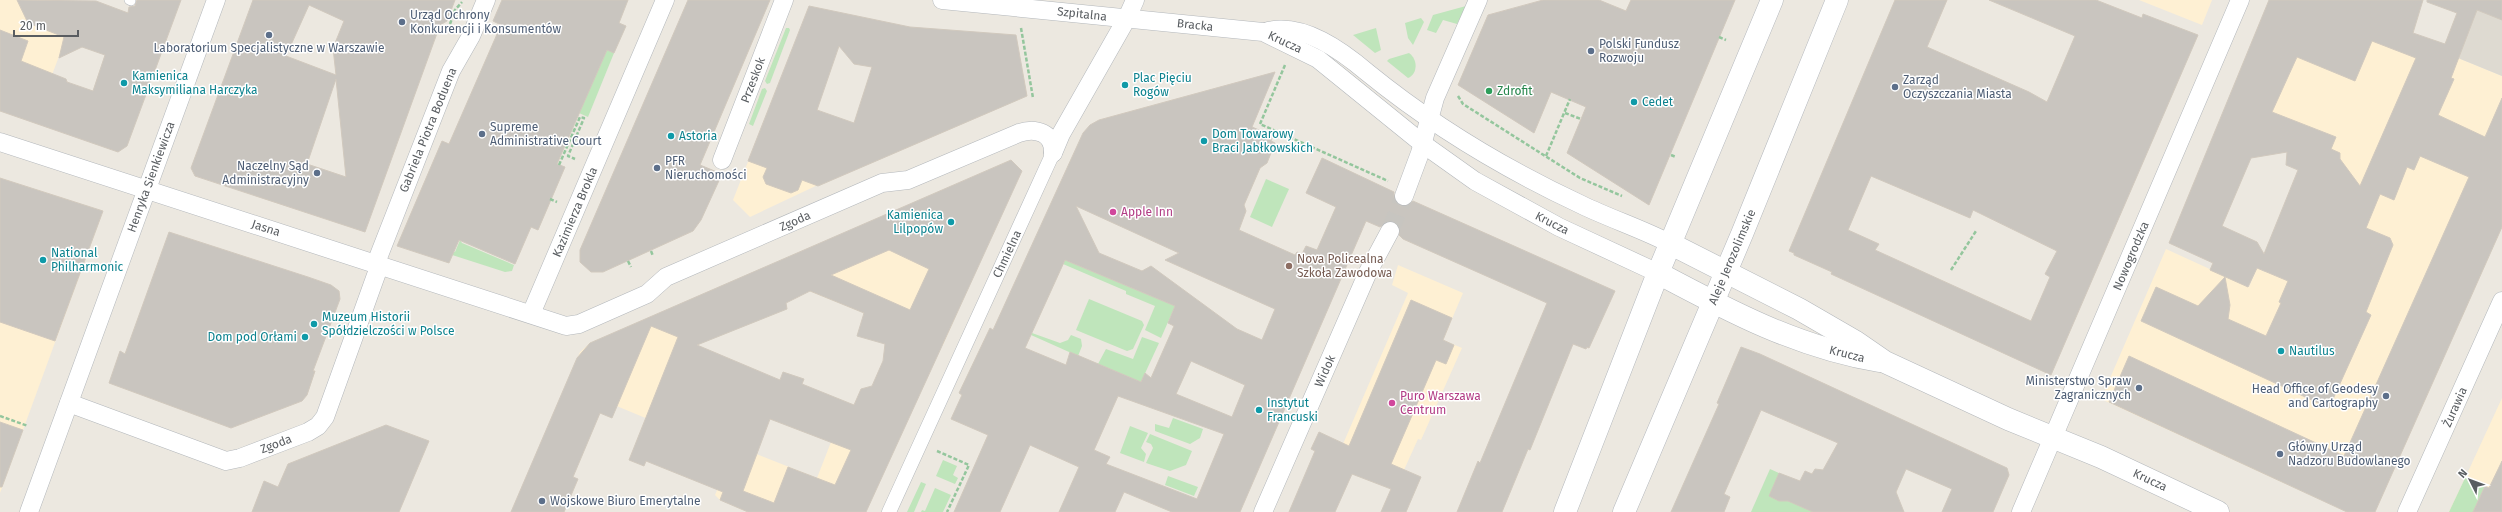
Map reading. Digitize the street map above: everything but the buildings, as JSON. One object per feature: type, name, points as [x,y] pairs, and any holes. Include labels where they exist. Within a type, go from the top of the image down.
[{"type":"main road","points":[[1565,512],[1658,274],[1772,0]]},
{"type":"main road","name":"Aleje Jerozolimskie","points":[[1624,512],[1714,303],[1836,0]]},
{"type":"main road","name":"Krucza","points":[[1671,244],[1799,309],[1856,342],[1885,362],[2054,438],[2101,457],[2218,512]]},
{"type":"main road","name":"Krucza","points":[[1658,274],[1714,303],[1786,337],[1849,356],[1885,362]]},
{"type":"street","name":"Henryka Sienkiewicza","points":[[30,512],[216,0]]},
{"type":"street","name":"Gabriela Piotra Boduena","points":[[378,264],[451,71],[471,36],[486,0]]},
{"type":"street","name":"Kazimierza Brokla","points":[[532,314],[665,0]]},
{"type":"street","name":"Przeskok","points":[[722,160],[784,0]]},
{"type":"street","name":"Szpitalna","points":[[942,0],[1127,18]]},
{"type":"street","name":"Chmielna","points":[[889,512],[1061,134],[1127,18],[1135,0]]},
{"type":"street","points":[[1404,196],[1423,144],[1435,98],[1478,0]]},
{"type":"street","name":"Nowogrodzka","points":[[2021,512],[2054,438],[2240,0]]},
{"type":"street","name":"Bracka","points":[[1127,18],[1263,32]]},
{"type":"street","name":"Krucza","points":[[1263,32],[1289,30],[1314,38],[1332,47],[1399,98],[1429,118],[1551,190],[1671,244]]},
{"type":"street","name":"Krucza","points":[[1263,32],[1318,59],[1423,144],[1475,181],[1552,223],[1658,274]]},
{"type":"street","name":"Zgoda","points":[[532,314],[560,325],[579,324],[647,294],[666,277],[882,183],[908,180],[1027,130],[1046,134],[1051,138],[1053,153]]},
{"type":"street","name":"Jasna","points":[[0,142],[532,314]]},
{"type":"street","name":"Widok","points":[[1263,512],[1368,272],[1390,231]]},
{"type":"street","name":"Zgoda","points":[[69,403],[226,461],[240,458],[308,432],[318,426],[325,417],[378,264]]},
{"type":"street","name":"Żurawia","points":[[2407,512],[2502,301]]},
{"type":"path","points":[[450,24],[462,0]]},
{"type":"path","points":[[1020,25],[1033,98]]},
{"type":"path","points":[[436,34],[439,27]]},
{"type":"path","points":[[1720,37],[1726,40]]},
{"type":"path","points":[[1285,63],[1260,124],[1388,181]]},
{"type":"path","points":[[1457,95],[1462,104],[1580,178],[1622,196]]},
{"type":"path","points":[[1546,156],[1570,99]]},
{"type":"path","points":[[1564,113],[1581,120]]},
{"type":"path","points":[[559,165],[580,117],[584,118],[568,156],[578,160]]},
{"type":"path","points":[[1670,155],[1676,157]]},
{"type":"path","points":[[550,199],[558,202]]},
{"type":"path","points":[[1951,270],[1976,231]]},
{"type":"path","points":[[651,251],[653,256]]},
{"type":"path","points":[[628,261],[631,266]]},
{"type":"path","points":[[0,416],[28,426]]},
{"type":"path","points":[[920,444],[969,465],[948,512]]},
{"type":"shaded area","points":[[0,0],[56,0],[52,10],[57,34],[66,38],[34,122],[0,111]]},
{"type":"shaded area","points":[[2139,0],[2212,0],[2202,25]]},
{"type":"shaded area","points":[[2480,0],[2502,0],[2502,76],[2458,58]]},
{"type":"shaded area","points":[[2361,37],[2387,46],[2458,58],[2502,76],[2502,227],[2375,512],[2347,512],[2101,399],[2166,249],[2249,287],[2257,268],[2265,272],[2328,157],[2221,117],[2237,79],[2246,71]]},
{"type":"shaded area","points":[[764,121],[822,183],[750,217],[733,200]]},
{"type":"shaded area","points":[[1011,160],[1013,162],[978,266],[943,345],[804,289],[993,168]]},
{"type":"shaded area","name":"National Philharmonic","points":[[0,178],[103,211],[0,493]]},
{"type":"shaded area","name":"Puro Warszawa Centrum","points":[[1398,265],[1463,293],[1443,340],[1462,348],[1421,440],[1418,439],[1404,470],[1343,444],[1408,293],[1392,285]]},
{"type":"shaded area","points":[[707,293],[672,429],[566,385],[580,352],[590,343]]},
{"type":"shaded area","points":[[2502,398],[2502,512],[2449,512],[2466,476]]},
{"type":"shaded area","points":[[777,402],[857,432],[866,512],[748,512],[720,500],[715,495],[736,446],[817,478],[831,442],[770,419]]},
{"type":"green space","points":[[1466,6],[1457,24],[1443,20],[1436,33],[1427,30],[1433,15]]},
{"type":"green space","points":[[1421,18],[1424,22],[1413,45],[1408,38],[1405,23]]},
{"type":"green space","points":[[786,28],[789,28],[790,30],[770,83],[767,84],[765,81]]},
{"type":"green space","points":[[1376,28],[1381,50],[1375,53],[1353,35]]},
{"type":"green space","points":[[607,50],[614,53],[588,117],[579,113]]},
{"type":"green space","points":[[1409,53],[1414,59],[1416,66],[1414,73],[1408,78],[1387,61]]},
{"type":"green space","points":[[765,88],[767,91],[753,126],[749,124],[762,89]]},
{"type":"green space","points":[[1266,179],[1289,189],[1272,227],[1250,217]]},
{"type":"green space","points":[[460,240],[462,243],[514,265],[512,271],[505,272],[446,253],[448,249],[455,252]]},
{"type":"green space","points":[[1065,260],[1175,306],[1161,338],[1145,330],[1155,306],[1126,294],[1126,291],[1063,264]]},
{"type":"green space","points":[[1089,299],[1142,321],[1144,325],[1133,349],[1127,351],[1076,330]]},
{"type":"green space","points":[[1032,333],[1060,343],[1068,340],[1071,335],[1081,339],[1082,346],[1078,356],[1031,335]]},
{"type":"green space","points":[[1142,337],[1159,343],[1141,382],[1098,364],[1106,349],[1133,359]]},
{"type":"green space","points":[[1173,418],[1203,429],[1200,438],[1190,444],[1155,431],[1155,424],[1169,428]]},
{"type":"green space","points":[[1130,426],[1148,433],[1141,448],[1146,454],[1144,462],[1120,453]]},
{"type":"green space","points":[[1150,434],[1192,451],[1186,465],[1170,471],[1146,463],[1153,448],[1151,444],[1146,442]]},
{"type":"green space","points":[[943,460],[957,466],[953,475],[958,478],[955,484],[936,476]]},
{"type":"green space","points":[[1770,469],[1865,512],[1751,512]]},
{"type":"green space","points":[[1168,476],[1198,487],[1194,496],[1165,485]]},
{"type":"green space","points":[[2466,476],[2485,486],[2473,512],[2449,512]]},
{"type":"green space","points":[[921,482],[926,484],[914,512],[907,512]]},
{"type":"green space","points":[[935,488],[951,495],[943,512],[921,512],[922,510],[925,511]]},
{"type":"tunnel","points":[[1390,231],[1404,196]]},
{"type":"place","name":"Urząd Ochrony Konkurencji i Konsumentów","points":[[402,22]]},
{"type":"place","name":"Laboratorium Specjalistyczne w Warszawie","points":[[269,35]]},
{"type":"place","name":"Polski Fundusz Rozwoju","points":[[1591,51]]},
{"type":"place","name":"Kamienica Maksymiliana Harczyka","points":[[124,83]]},
{"type":"place","name":"Plac Pięciu Rogów","points":[[1125,85]]},
{"type":"place","name":"Zarząd Oczyszczania Miasta","points":[[1895,87]]},
{"type":"place","name":"Zdrofit","points":[[1489,91]]},
{"type":"place","name":"Cedet","points":[[1634,102]]},
{"type":"place","name":"Supreme Administrative Court","points":[[482,134]]},
{"type":"place","name":"Astoria","points":[[671,136]]},
{"type":"place","name":"Dom Towarowy Braci Jabłkowskich","points":[[1204,141]]},
{"type":"place","name":"PFR Nieruchomości","points":[[657,168]]},
{"type":"place","name":"Naczelny Sąd Administracyjny","points":[[317,173]]},
{"type":"place","name":"Apple Inn","points":[[1113,212]]},
{"type":"place","name":"Kamienica Lilpopów","points":[[951,222]]},
{"type":"place","name":"National Philharmonic","points":[[43,260]]},
{"type":"place","name":"Nova Policealna Szkoła Zawodowa","points":[[1289,266]]},
{"type":"place","name":"Muzeum Historii Spółdzielczości w Polsce","points":[[314,324]]},
{"type":"place","name":"Dom pod Orłami","points":[[305,337]]},
{"type":"place","name":"Nautilus","points":[[2281,351]]},
{"type":"place","name":"Ministerstwo Spraw Zagranicznych","points":[[2139,388]]},
{"type":"place","name":"Head Office of Geodesy and Cartography","points":[[2386,396]]},
{"type":"place","name":"Puro Warszawa Centrum","points":[[1392,403]]},
{"type":"place","name":"Instytut Francuski","points":[[1259,410]]},
{"type":"place","name":"Główny Urząd Nadzoru Budowlanego","points":[[2280,454]]},
{"type":"place","name":"Wojskowe Biuro Emerytalne","points":[[542,501]]}]
